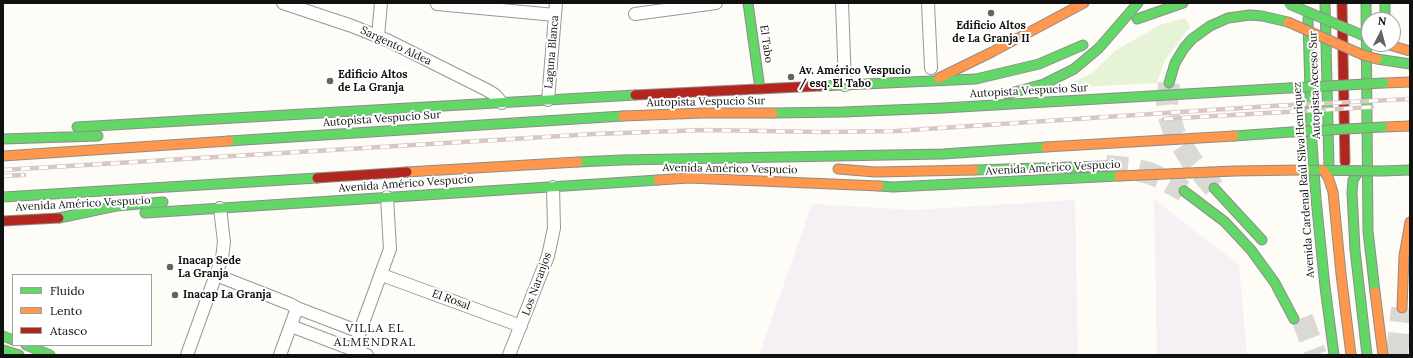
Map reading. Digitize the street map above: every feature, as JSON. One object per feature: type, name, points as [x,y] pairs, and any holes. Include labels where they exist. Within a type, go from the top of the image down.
[{"type":"main road","name":"El Tabo","points":[[748,3],[760,89]]},
{"type":"main road","points":[[932,81],[992,52],[1084,3]]},
{"type":"main road","points":[[943,108],[1017,92],[1044,84],[1064,75],[1083,63],[1099,48],[1138,3]]},
{"type":"main road","points":[[1137,19],[1183,3]]},
{"type":"main road","name":"Avenida Cardenal Raúl Silva Henríquez","points":[[1308,3],[1308,79],[1315,188],[1324,287],[1334,355]]},
{"type":"main road","name":"Autopista Acceso Sur","points":[[1325,3],[1326,168]]},
{"type":"main road","points":[[1342,3],[1345,162]]},
{"type":"main road","points":[[1366,3],[1368,231],[1383,355]]},
{"type":"main road","points":[[1286,4],[1309,12],[1361,35]]},
{"type":"main road","points":[[1168,83],[1175,63],[1184,48],[1196,36],[1210,26],[1228,18],[1250,15],[1288,22],[1363,55],[1377,59],[1410,64]]},
{"type":"main road","points":[[1345,122],[1353,66],[1355,26]]},
{"type":"main road","points":[[3,132],[548,100],[976,78],[1019,70],[1058,57],[1083,45]]},
{"type":"main road","name":"Autopista Vespucio Sur","points":[[3,156],[201,142],[634,116],[843,112],[943,108],[1410,82]]},
{"type":"main road","points":[[3,197],[360,174],[621,160],[943,154],[1410,126]]},
{"type":"main road","points":[[3,139],[111,136]]},
{"type":"main road","points":[[141,138],[201,142]]},
{"type":"main road","points":[[768,158],[810,165]]},
{"type":"main road","points":[[832,168],[875,172],[900,172],[1106,166]]},
{"type":"main road","name":"Avenida Cardenal Raúl Silva Henríquez","points":[[1326,168],[1333,192],[1351,355]]},
{"type":"main road","name":"Avenida Américo Vespucio","points":[[3,221],[689,178],[769,181],[860,187],[909,187],[1235,171],[1326,168],[1359,171],[1410,170]]},
{"type":"main road","points":[[1359,171],[1353,180],[1352,193],[1355,250],[1367,355]]},
{"type":"main road","points":[[315,187],[360,174]]},
{"type":"main road","points":[[1214,188],[1267,247]]},
{"type":"main road","points":[[1184,191],[1225,222],[1251,250],[1298,316]]},
{"type":"main road","points":[[59,218],[116,206],[174,201]]},
{"type":"main road","points":[[1402,308],[1404,256],[1410,222]]},
{"type":"main road","points":[[28,346],[50,355]]},
{"type":"main road","points":[[3,350],[19,355]]},
{"type":"street","name":"Sargento Aldea","points":[[283,3],[316,8],[378,36],[487,90],[495,95],[502,103]]},
{"type":"street","points":[[378,36],[381,3]]},
{"type":"street","points":[[635,14],[716,3]]},
{"type":"street","points":[[842,3],[844,85]]},
{"type":"street","points":[[928,3],[931,68]]},
{"type":"street","points":[[437,4],[556,9]]},
{"type":"street","name":"Laguna Blanca","points":[[548,100],[556,9]]},
{"type":"street","name":"Los Naranjos","points":[[509,355],[548,256],[554,228],[553,187]]},
{"type":"street","points":[[353,350],[390,249],[391,241],[387,197]]},
{"type":"street","points":[[187,355],[224,249],[220,208]]},
{"type":"street","name":"El Rosal","points":[[382,274],[521,326]]},
{"type":"street","points":[[216,275],[360,332]]},
{"type":"street","points":[[280,355],[297,308]]},
{"type":"street","points":[[290,326],[367,355]]},
{"type":"shaded area","points":[[1154,199],[1239,265],[1247,355],[1157,355]]},
{"type":"shaded area","points":[[1075,200],[1078,355],[759,355],[812,204],[914,210]]},
{"type":"green space","points":[[1185,18],[1190,27],[1165,60],[1157,83],[1060,88],[1092,73],[1116,50],[1160,25]]},
{"type":"tunnel","points":[[1169,83],[1167,104],[1168,114],[1175,134],[1191,160],[1214,188]]},
{"type":"tunnel","points":[[1106,166],[1128,168],[1149,173],[1184,191]]},
{"type":"tunnel","points":[[1397,355],[1402,308]]},
{"type":"tunnel","points":[[1302,318],[1316,355]]},
{"type":"railway","points":[[3,170],[594,134],[704,130],[823,132],[896,131],[1271,106],[1410,99]]},
{"type":"railway","points":[[1164,119],[1372,107]]},
{"type":"railway","points":[[3,176],[24,175]]},
{"type":"traffic: fast","points":[[748,3],[760,89]]},
{"type":"traffic: fast","points":[[1007,94],[1044,84],[1074,69],[1099,48],[1138,3]]},
{"type":"traffic: fast","points":[[1137,19],[1183,3]]},
{"type":"traffic: fast","points":[[1325,3],[1329,167]]},
{"type":"traffic: fast","points":[[1366,3],[1368,231],[1375,292]]},
{"type":"traffic: fast","points":[[1385,3],[1385,12]]},
{"type":"traffic: fast","points":[[1289,4],[1361,35]]},
{"type":"traffic: fast","points":[[1169,83],[1175,63],[1184,48],[1192,39],[1210,26],[1228,18],[1250,15],[1288,22]]},
{"type":"traffic: fast","points":[[1308,19],[1311,130],[1316,199],[1334,355]]},
{"type":"traffic: fast","points":[[820,86],[976,79],[1039,64],[1083,45]]},
{"type":"traffic: fast","points":[[1377,59],[1410,64]]},
{"type":"traffic: fast","points":[[1289,88],[1384,83]]},
{"type":"traffic: fast","points":[[773,113],[943,108],[1289,88]]},
{"type":"traffic: fast","points":[[77,127],[635,95]]},
{"type":"traffic: fast","points":[[229,141],[623,116]]},
{"type":"traffic: fast","points":[[1291,132],[1383,127]]},
{"type":"traffic: fast","points":[[1234,136],[1291,132]]},
{"type":"traffic: fast","points":[[3,139],[98,136]]},
{"type":"traffic: fast","points":[[578,162],[943,154],[1046,147]]},
{"type":"traffic: fast","points":[[974,170],[1106,166]]},
{"type":"traffic: fast","points":[[1301,170],[1382,171]]},
{"type":"traffic: fast","points":[[1382,171],[1410,170]]},
{"type":"traffic: fast","points":[[1359,171],[1353,180],[1352,193],[1355,250],[1367,355]]},
{"type":"traffic: fast","points":[[879,186],[893,187],[1119,176]]},
{"type":"traffic: fast","points":[[3,197],[317,178]]},
{"type":"traffic: fast","points":[[145,213],[658,180]]},
{"type":"traffic: fast","points":[[1214,188],[1262,240]]},
{"type":"traffic: fast","points":[[1184,191],[1225,222],[1251,250],[1275,283],[1294,319]]},
{"type":"traffic: fast","points":[[59,218],[116,206],[163,202]]},
{"type":"traffic: fast","points":[[3,336],[12,340]]},
{"type":"traffic: fast","points":[[28,346],[50,355]]},
{"type":"traffic: fast","points":[[3,350],[19,355]]},
{"type":"traffic: slow","points":[[939,78],[992,52],[1084,3]]},
{"type":"traffic: slow","points":[[1288,22],[1363,55],[1377,59]]},
{"type":"traffic: slow","points":[[1401,48],[1410,51]]},
{"type":"traffic: slow","points":[[1384,83],[1410,82]]},
{"type":"traffic: slow","points":[[623,116],[703,113],[773,113]]},
{"type":"traffic: slow","points":[[1383,127],[1410,126]]},
{"type":"traffic: slow","points":[[1046,147],[1234,136]]},
{"type":"traffic: slow","points":[[3,156],[229,141]]},
{"type":"traffic: slow","points":[[407,172],[578,162]]},
{"type":"traffic: slow","points":[[838,169],[875,172],[974,170]]},
{"type":"traffic: slow","points":[[1119,176],[1301,170]]},
{"type":"traffic: slow","points":[[1323,170],[1328,177],[1333,192],[1351,355]]},
{"type":"traffic: slow","points":[[658,180],[689,178],[879,186]]},
{"type":"traffic: slow","points":[[1402,308],[1404,256],[1410,222]]},
{"type":"traffic: slow","points":[[1375,292],[1383,355]]},
{"type":"traffic: jam","points":[[1342,3],[1345,162]]},
{"type":"traffic: jam","points":[[635,95],[820,86]]},
{"type":"traffic: jam","points":[[317,178],[407,172]]},
{"type":"traffic: jam","points":[[3,221],[59,218]]},
{"type":"place","name":"Edificio Altos de La Granja II","points":[[991,13]]},
{"type":"place","name":"Av. Américo Vespucio / esq. El Tabo","points":[[791,77]]},
{"type":"place","name":"Edificio Altos de La Granja","points":[[330,81]]},
{"type":"place","name":"Inacap Sede La Granja","points":[[170,267]]},
{"type":"place","name":"Inacap La Granja","points":[[175,295]]},
{"type":"district","name":"VILLA EL ALMENDRAL","points":[[375,336]]}]
